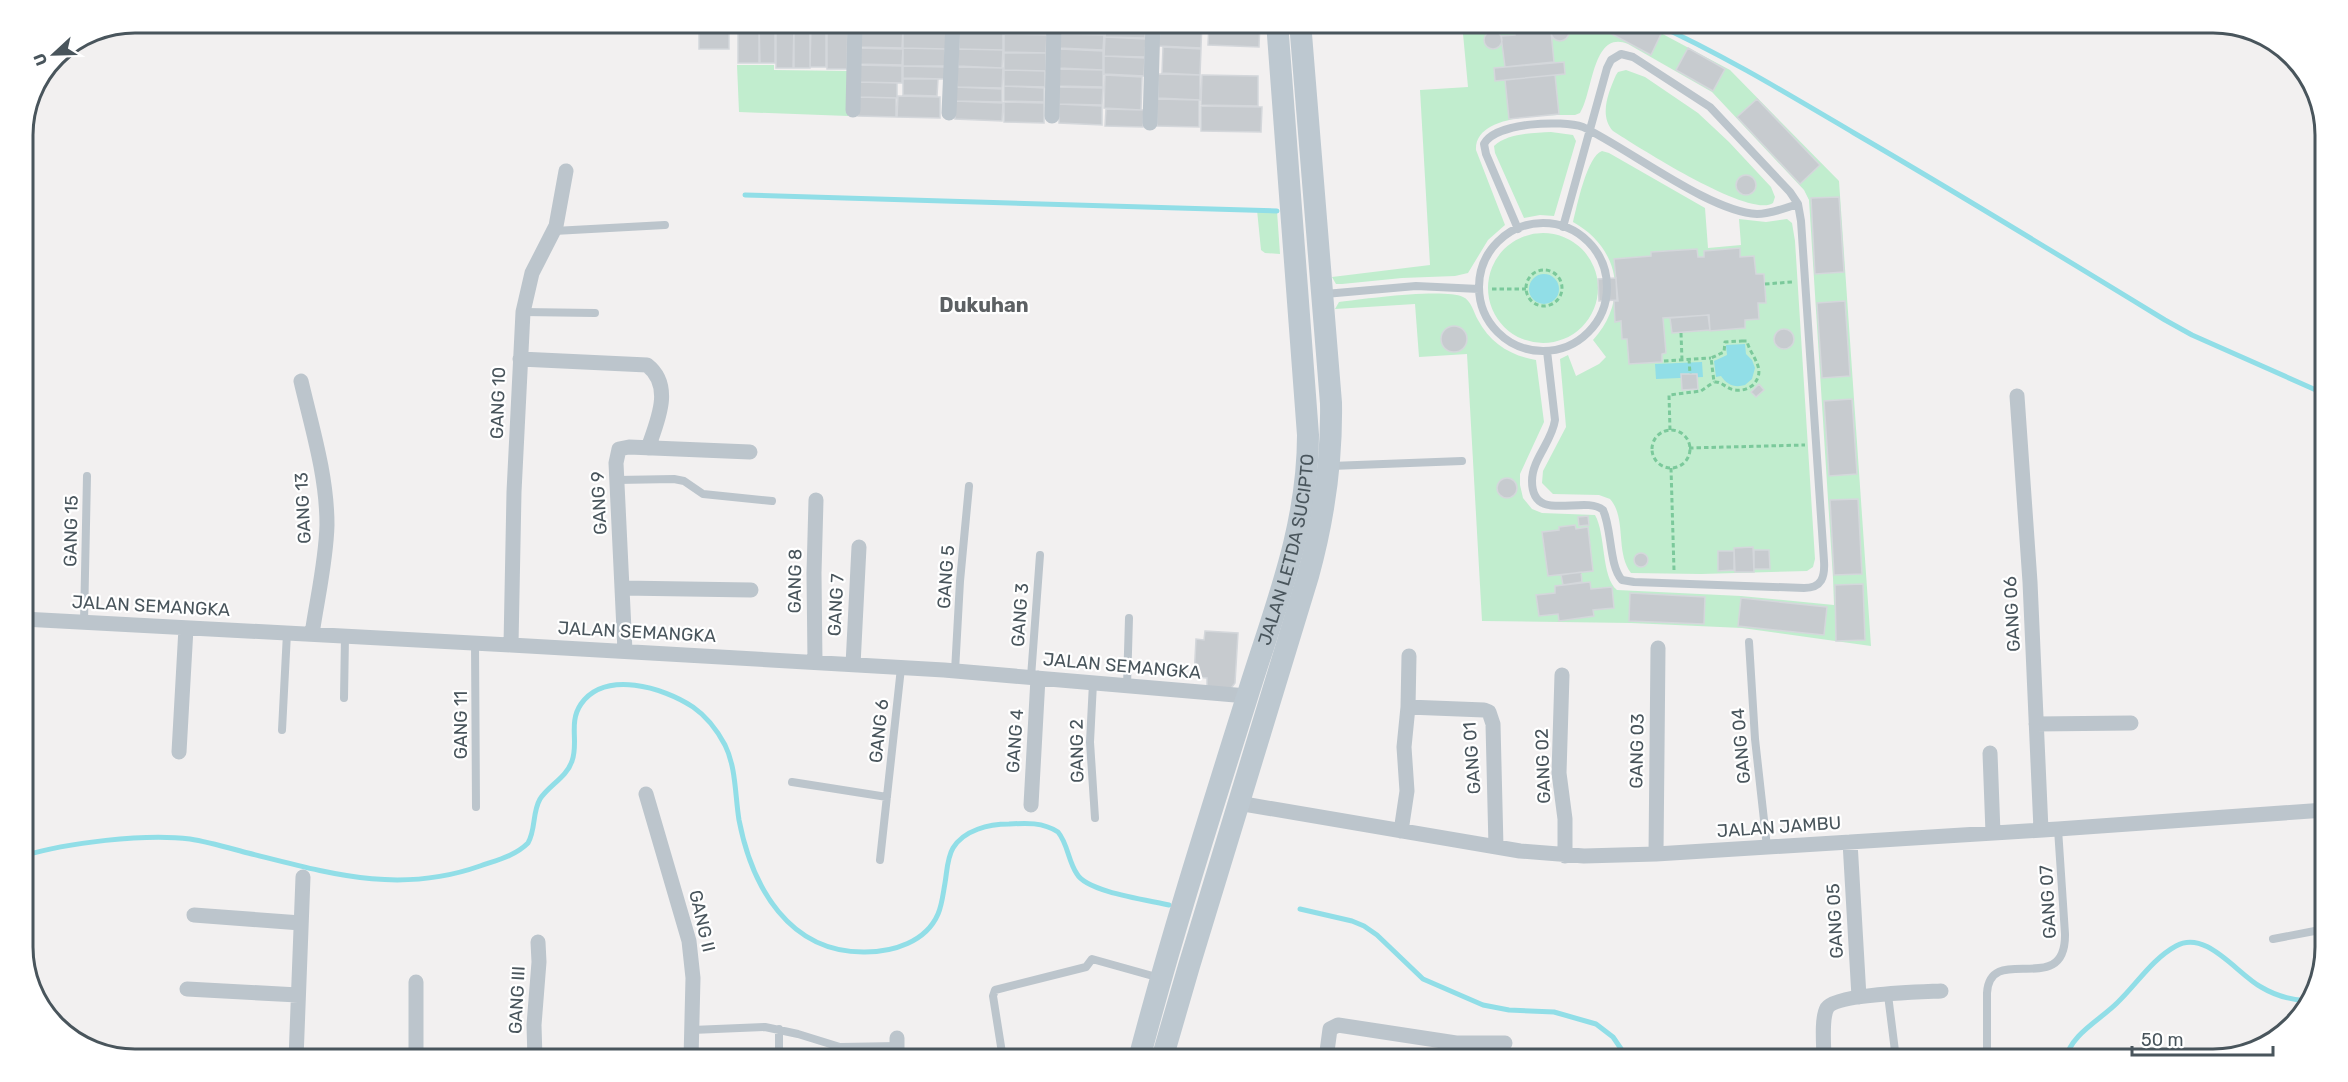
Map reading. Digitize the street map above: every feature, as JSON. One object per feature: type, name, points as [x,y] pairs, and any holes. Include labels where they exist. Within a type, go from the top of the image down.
[{"type":"main road","name":"JALAN LETDA SUCIPTO","points":[[1163,1049],[1173,968],[1258,688],[1292,560],[1305,490],[1308,435],[1278,33]]},
{"type":"main road","name":"JALAN LETDA SUCIPTO","points":[[1143,1049],[1238,803],[1258,688],[1318,541],[1330,466],[1331,403],[1301,33]]},
{"type":"main road","points":[[1298,298],[1323,294]]},
{"type":"street","points":[[853,110],[855,33]]},
{"type":"street","points":[[949,113],[953,33]]},
{"type":"street","points":[[1052,116],[1054,33]]},
{"type":"street","points":[[1150,123],[1153,33]]},
{"type":"street","name":"GANG 10","points":[[511,645],[512,540],[523,312],[532,273],[554,231],[566,171]]},
{"type":"street","points":[[520,359],[638,363],[650,368],[659,381],[662,400],[648,448]]},
{"type":"street","name":"GANG 13","points":[[301,381],[320,461],[327,524],[312,634]]},
{"type":"street","name":"GANG 06","points":[[2017,396],[2030,582],[2041,830]]},
{"type":"street","name":"GANG 9","points":[[626,651],[616,457],[619,450],[626,447],[750,452]]},
{"type":"street","name":"GANG 8","points":[[815,662],[816,500]]},
{"type":"street","name":"GANG 7","points":[[853,665],[859,547]]},
{"type":"street","points":[[622,588],[751,590]]},
{"type":"street","name":"JALAN SEMANGKA","points":[[33,619],[815,662],[1127,686],[1258,688]]},
{"type":"street","points":[[178,752],[186,628]]},
{"type":"street","name":"GANG 03","points":[[1656,854],[1658,648]]},
{"type":"street","points":[[1401,831],[1407,791],[1404,755],[1409,656]]},
{"type":"street","name":"GANG 02","points":[[1562,675],[1559,772],[1565,819],[1565,856]]},
{"type":"street","name":"GANG 4","points":[[1030,805],[1034,678]]},
{"type":"street","name":"GANG 01","points":[[1408,707],[1489,712],[1493,724],[1496,847]]},
{"type":"street","points":[[2036,724],[2131,723]]},
{"type":"street","points":[[1990,753],[1993,833]]},
{"type":"street","name":"GANG II","points":[[646,794],[689,941],[693,978],[691,1049]]},
{"type":"street","name":"JALAN JAMBU","points":[[1238,803],[1496,847],[1565,856],[1656,854],[2315,811]]},
{"type":"street","name":"GANG 05","points":[[1850,842],[1859,997]]},
{"type":"street","points":[[296,1049],[303,877]]},
{"type":"street","points":[[194,915],[301,923]]},
{"type":"street","name":"GANG III","points":[[535,1049],[538,942]]},
{"type":"street","points":[[416,982],[416,1049]]},
{"type":"street","points":[[186,989],[298,995]]},
{"type":"street","points":[[1824,1049],[1827,1009],[1838,1000],[1941,991]]},
{"type":"street","points":[[1327,1049],[1330,1029],[1338,1025],[1465,1044],[1505,1043]]},
{"type":"street","points":[[1465,1044],[1465,1049]]},
{"type":"lane","points":[[1547,351],[1555,420],[1534,468],[1532,479],[1534,493],[1549,505],[1591,504],[1604,510],[1617,572],[1622,580],[1804,588],[1820,584],[1824,575],[1824,561],[1802,221],[1798,204],[1790,192],[1700,98],[1629,55],[1617,55],[1609,63],[1563,226]]},
{"type":"lane","points":[[1518,229],[1485,150],[1487,139],[1511,128],[1538,124],[1569,124],[1589,130],[1696,191],[1747,213],[1763,214],[1798,204]]},
{"type":"lane","points":[[1543,223],[1563,226],[1581,236],[1595,250],[1604,269],[1605,300],[1598,320],[1583,336],[1566,347],[1547,351],[1522,347],[1503,337],[1489,320],[1479,289],[1482,269],[1491,250],[1505,236],[1518,229],[1543,223]]},
{"type":"lane","points":[[554,231],[665,225]]},
{"type":"lane","points":[[1323,294],[1416,286],[1479,289]]},
{"type":"lane","points":[[523,312],[596,313]]},
{"type":"lane","points":[[1330,466],[1462,461]]},
{"type":"lane","name":"GANG 15","points":[[84,622],[87,476]]},
{"type":"lane","points":[[617,480],[675,479],[684,481],[703,494],[772,501]]},
{"type":"lane","name":"GANG 5","points":[[955,671],[960,581],[969,486]]},
{"type":"lane","name":"GANG 3","points":[[1034,678],[1040,555]]},
{"type":"lane","points":[[1127,686],[1129,618]]},
{"type":"lane","points":[[282,730],[287,633]]},
{"type":"lane","points":[[344,698],[345,636]]},
{"type":"lane","name":"GANG 04","points":[[1749,642],[1755,740],[1767,847]]},
{"type":"lane","name":"GANG 11","points":[[475,643],[476,807]]},
{"type":"lane","name":"GANG 6","points":[[880,860],[901,668]]},
{"type":"lane","name":"GANG 2","points":[[1094,683],[1090,741],[1095,818]]},
{"type":"lane","points":[[792,782],[887,797]]},
{"type":"lane","name":"GANG 07","points":[[1987,1049],[1987,993],[1993,976],[2006,969],[2050,967],[2059,962],[2064,952],[2066,934],[2058,829]]},
{"type":"lane","points":[[2273,939],[2315,931]]},
{"type":"lane","points":[[1001,1049],[993,996],[995,990],[1086,967],[1092,958],[1173,968]]},
{"type":"lane","points":[[1888,995],[1895,1049]]},
{"type":"lane","points":[[692,1030],[752,1026],[779,1029],[840,1047],[897,1048]]},
{"type":"lane","points":[[779,1029],[779,1049]]},
{"type":"path","points":[[1540,271],[1552,272],[1562,287],[1559,298],[1551,305],[1545,306],[1530,300],[1526,289],[1530,278],[1540,271]]},
{"type":"path","points":[[1765,284],[1805,280]]},
{"type":"path","points":[[1479,289],[1526,289]]},
{"type":"path","points":[[1681,333],[1682,360]]},
{"type":"path","points":[[1664,361],[1711,358],[1724,352],[1726,342],[1746,341],[1759,368],[1755,381],[1744,390],[1734,390],[1719,381],[1701,391],[1669,395],[1670,430]]},
{"type":"path","points":[[1711,358],[1714,382]]},
{"type":"path","points":[[1689,360],[1690,374]]},
{"type":"path","points":[[1670,430],[1681,433],[1688,442],[1689,448],[1686,461],[1671,468],[1657,462],[1652,450],[1655,438],[1664,431],[1670,430]]},
{"type":"path","points":[[1689,448],[1816,445]]},
{"type":"path","points":[[1671,468],[1674,584]]},
{"type":"green space","points":[[1463,33],[1661,33],[1730,70],[1839,181],[1871,646],[1742,628],[1631,623],[1482,621],[1467,354],[1419,357],[1415,304],[1335,309],[1339,302],[1422,294],[1463,297],[1495,342],[1510,352],[1536,360],[1544,422],[1520,474],[1523,498],[1532,509],[1542,513],[1595,515],[1601,533],[1608,575],[1617,590],[1741,596],[1834,605],[1809,200],[1804,190],[1712,92],[1628,44],[1616,42],[1607,46],[1600,54],[1595,66],[1580,113],[1515,119],[1487,129],[1479,138],[1476,150],[1505,225],[1488,240],[1468,273],[1455,276],[1336,284],[1332,277],[1430,265],[1420,90],[1468,87]]},
{"type":"green space","points":[[737,65],[774,65],[774,70],[848,71],[848,116],[739,112]]},
{"type":"green space","points":[[1626,70],[1645,77],[1698,113],[1771,187],[1775,197],[1773,203],[1761,205],[1742,201],[1719,191],[1669,165],[1613,131],[1606,118],[1606,104],[1616,75]]},
{"type":"green space","points":[[1551,132],[1573,135],[1576,141],[1554,216],[1540,215],[1524,218],[1494,146],[1513,136]]},
{"type":"green space","points":[[1602,151],[1705,208],[1708,248],[1741,245],[1739,219],[1766,222],[1787,219],[1792,223],[1815,559],[1813,567],[1807,571],[1631,573],[1623,555],[1618,516],[1610,499],[1599,495],[1553,494],[1542,483],[1543,471],[1566,427],[1560,359],[1568,355],[1576,376],[1599,364],[1606,357],[1593,340],[1612,309],[1615,292],[1614,276],[1601,246],[1589,233],[1573,222],[1587,171]]},
{"type":"green space","points":[[1257,210],[1277,211],[1280,254],[1265,253],[1261,250]]},
{"type":"green space","points":[[1543,233],[1564,237],[1582,249],[1594,267],[1598,288],[1594,309],[1582,327],[1564,339],[1543,343],[1522,339],[1504,327],[1492,309],[1488,288],[1492,267],[1504,249],[1522,237]]},
{"type":"water","points":[[1544,274],[1550,275],[1558,283],[1558,295],[1550,303],[1544,304],[1538,303],[1530,295],[1529,289],[1530,283],[1538,275]]},
{"type":"water","points":[[1745,344],[1746,354],[1752,360],[1755,368],[1752,379],[1745,385],[1738,386],[1729,384],[1721,376],[1716,377],[1714,361],[1727,355],[1726,345]]},
{"type":"water","points":[[1702,362],[1703,377],[1656,379],[1655,364]]},
{"type":"building","points":[[699,33],[729,33],[729,49],[699,49]]},
{"type":"building","points":[[738,33],[759,33],[759,63],[738,63]]},
{"type":"building","points":[[759,33],[775,33],[775,63],[760,63]]},
{"type":"building","points":[[776,33],[794,33],[793,68],[776,68]]},
{"type":"building","points":[[794,33],[810,33],[810,68],[794,68]]},
{"type":"building","points":[[811,33],[826,33],[826,67],[810,67]]},
{"type":"building","points":[[827,33],[848,33],[847,69],[827,69]]},
{"type":"building","points":[[860,33],[903,33],[902,48],[859,47]]},
{"type":"building","points":[[903,33],[946,33],[946,49],[903,48]]},
{"type":"building","points":[[959,33],[1003,33],[1003,50],[959,49]]},
{"type":"building","points":[[1105,33],[1145,33],[1145,38],[1105,37]]},
{"type":"building","points":[[1160,33],[1202,33],[1201,48],[1159,46]]},
{"type":"building","points":[[1209,33],[1260,33],[1259,47],[1208,45]]},
{"type":"building","points":[[1488,33],[1498,33],[1501,37],[1499,46],[1493,49],[1487,46],[1484,40]]},
{"type":"building","points":[[1515,33],[1551,33],[1554,62],[1505,67],[1501,36],[1515,35]]},
{"type":"building","points":[[1551,33],[1569,33],[1566,38],[1560,41]]},
{"type":"building","points":[[1610,33],[1659,33],[1661,34],[1651,55]]},
{"type":"building","points":[[1004,34],[1047,35],[1046,53],[1004,52]]},
{"type":"building","points":[[1060,34],[1104,35],[1103,50],[1059,48]]},
{"type":"building","points":[[1105,37],[1146,39],[1145,57],[1104,56]]},
{"type":"building","points":[[1163,47],[1201,49],[1200,75],[1162,73]]},
{"type":"building","points":[[860,48],[903,49],[902,65],[859,64]]},
{"type":"building","points":[[903,48],[945,49],[945,66],[903,66]]},
{"type":"building","points":[[1688,48],[1725,69],[1713,91],[1676,70]]},
{"type":"building","points":[[958,49],[1003,50],[1002,68],[958,66]]},
{"type":"building","points":[[1060,49],[1103,51],[1103,70],[1059,68]]},
{"type":"building","points":[[1004,53],[1046,53],[1046,71],[1004,70]]},
{"type":"building","points":[[1104,56],[1145,58],[1144,76],[1104,74]]},
{"type":"building","points":[[1564,62],[1565,74],[1495,81],[1494,68]]},
{"type":"building","points":[[859,65],[902,66],[902,83],[859,82]]},
{"type":"building","points":[[903,66],[945,67],[945,79],[903,78]]},
{"type":"building","points":[[957,67],[1003,68],[1002,88],[957,87]]},
{"type":"building","points":[[1059,69],[1103,70],[1103,87],[1059,86]]},
{"type":"building","points":[[1004,70],[1045,71],[1045,87],[1004,86]]},
{"type":"building","points":[[1158,74],[1200,75],[1200,100],[1158,98]]},
{"type":"building","points":[[1105,75],[1142,77],[1141,110],[1104,108]]},
{"type":"building","points":[[1202,75],[1258,76],[1258,106],[1201,105]]},
{"type":"building","points":[[1555,75],[1559,114],[1509,119],[1505,80]]},
{"type":"building","points":[[903,79],[938,79],[937,96],[903,95]]},
{"type":"building","points":[[859,82],[897,83],[897,98],[859,97]]},
{"type":"building","points":[[1004,86],[1044,88],[1044,102],[1004,101]]},
{"type":"building","points":[[955,87],[1002,89],[1002,102],[955,101]]},
{"type":"building","points":[[1059,87],[1103,88],[1102,105],[1059,104]]},
{"type":"building","points":[[898,96],[940,97],[940,118],[897,117]]},
{"type":"building","points":[[859,97],[896,98],[896,117],[858,116]]},
{"type":"building","points":[[1157,99],[1199,100],[1199,127],[1157,126]]},
{"type":"building","points":[[1757,99],[1820,165],[1800,184],[1737,117]]},
{"type":"building","points":[[955,101],[1003,103],[1002,121],[955,119]]},
{"type":"building","points":[[1004,102],[1044,103],[1044,123],[1004,122]]},
{"type":"building","points":[[1059,104],[1102,106],[1102,125],[1059,123]]},
{"type":"building","points":[[1201,106],[1262,107],[1261,132],[1201,131]]},
{"type":"building","points":[[1106,109],[1144,110],[1143,127],[1105,126]]},
{"type":"building","points":[[1746,175],[1753,178],[1756,185],[1753,192],[1746,195],[1739,192],[1736,185],[1739,178]]},
{"type":"building","points":[[1839,197],[1844,272],[1815,274],[1811,198]]},
{"type":"building","points":[[1740,248],[1740,257],[1754,256],[1756,274],[1764,274],[1766,303],[1758,303],[1759,319],[1745,320],[1745,328],[1710,331],[1709,315],[1663,318],[1666,353],[1662,354],[1662,362],[1629,364],[1627,339],[1622,339],[1621,321],[1615,322],[1614,301],[1618,301],[1614,259],[1651,256],[1651,252],[1697,249],[1698,257],[1704,257],[1704,251]]},
{"type":"building","points":[[1616,278],[1617,300],[1599,301],[1598,279]]},
{"type":"building","points":[[1845,301],[1850,376],[1822,378],[1817,303]]},
{"type":"building","points":[[1708,315],[1710,330],[1672,333],[1670,318]]},
{"type":"building","points":[[1454,326],[1463,330],[1467,339],[1463,348],[1454,352],[1445,348],[1441,339],[1445,330]]},
{"type":"building","points":[[1784,329],[1791,332],[1794,339],[1791,346],[1784,349],[1777,346],[1774,339],[1777,332]]},
{"type":"building","points":[[1681,374],[1697,374],[1698,389],[1682,390]]},
{"type":"building","points":[[1759,384],[1764,390],[1756,397],[1751,392]]},
{"type":"building","points":[[1852,399],[1857,474],[1829,476],[1824,401]]},
{"type":"building","points":[[1507,478],[1514,481],[1517,488],[1514,495],[1507,498],[1500,495],[1497,488],[1500,481]]},
{"type":"building","points":[[1858,499],[1862,574],[1834,575],[1830,500]]},
{"type":"building","points":[[1588,516],[1589,525],[1579,526],[1578,517]]},
{"type":"building","points":[[1575,525],[1576,529],[1588,527],[1593,571],[1548,576],[1542,532]]},
{"type":"building","points":[[1753,547],[1754,572],[1735,572],[1734,548]]},
{"type":"building","points":[[1754,550],[1769,550],[1770,569],[1754,569]]},
{"type":"building","points":[[1718,551],[1734,551],[1734,570],[1718,571]]},
{"type":"building","points":[[1638,553],[1644,553],[1648,560],[1644,567],[1638,567],[1634,563],[1634,557]]},
{"type":"building","points":[[1581,572],[1582,582],[1563,585],[1561,575]]},
{"type":"building","points":[[1590,582],[1591,589],[1612,587],[1614,608],[1593,610],[1594,616],[1559,621],[1558,614],[1539,616],[1536,595],[1555,593],[1555,586]]},
{"type":"building","points":[[1863,584],[1865,640],[1836,641],[1835,585]]},
{"type":"building","points":[[1630,593],[1705,597],[1704,624],[1629,621]]},
{"type":"building","points":[[1741,598],[1827,607],[1824,635],[1738,626]]},
{"type":"building","points":[[1205,631],[1238,633],[1235,683],[1229,691],[1207,689],[1207,678],[1194,677],[1196,639],[1204,640]]},
{"type":"waterway","points":[[1674,33],[1779,89],[2165,320],[2192,335],[2315,390]]},
{"type":"waterway","points":[[745,195],[1277,211]]},
{"type":"waterway","points":[[33,853],[106,840],[172,837],[204,842],[306,868],[363,878],[392,880],[450,875],[506,857],[528,843],[540,799],[570,767],[575,747],[575,718],[581,704],[591,694],[604,687],[635,685],[651,688],[681,700],[698,711],[715,729],[729,754],[735,781],[739,820],[753,869],[778,912],[795,928],[815,941],[838,949],[876,952],[897,947],[917,938],[933,924],[938,914],[948,861],[953,848],[970,832],[1001,824],[1022,823],[1046,826],[1058,832],[1074,869],[1083,880],[1105,890],[1169,905]]},
{"type":"waterway","points":[[1300,909],[1364,926],[1377,935],[1423,979],[1483,1005],[1509,1010],[1554,1012],[1596,1024],[1613,1037],[1621,1049]]},
{"type":"waterway","points":[[2070,1049],[2079,1035],[2117,1003],[2167,951],[2187,942],[2198,943],[2209,948],[2251,981],[2267,990],[2300,1000]]},
{"type":"district","name":"Dukuhan","points":[[984,305]]}]
